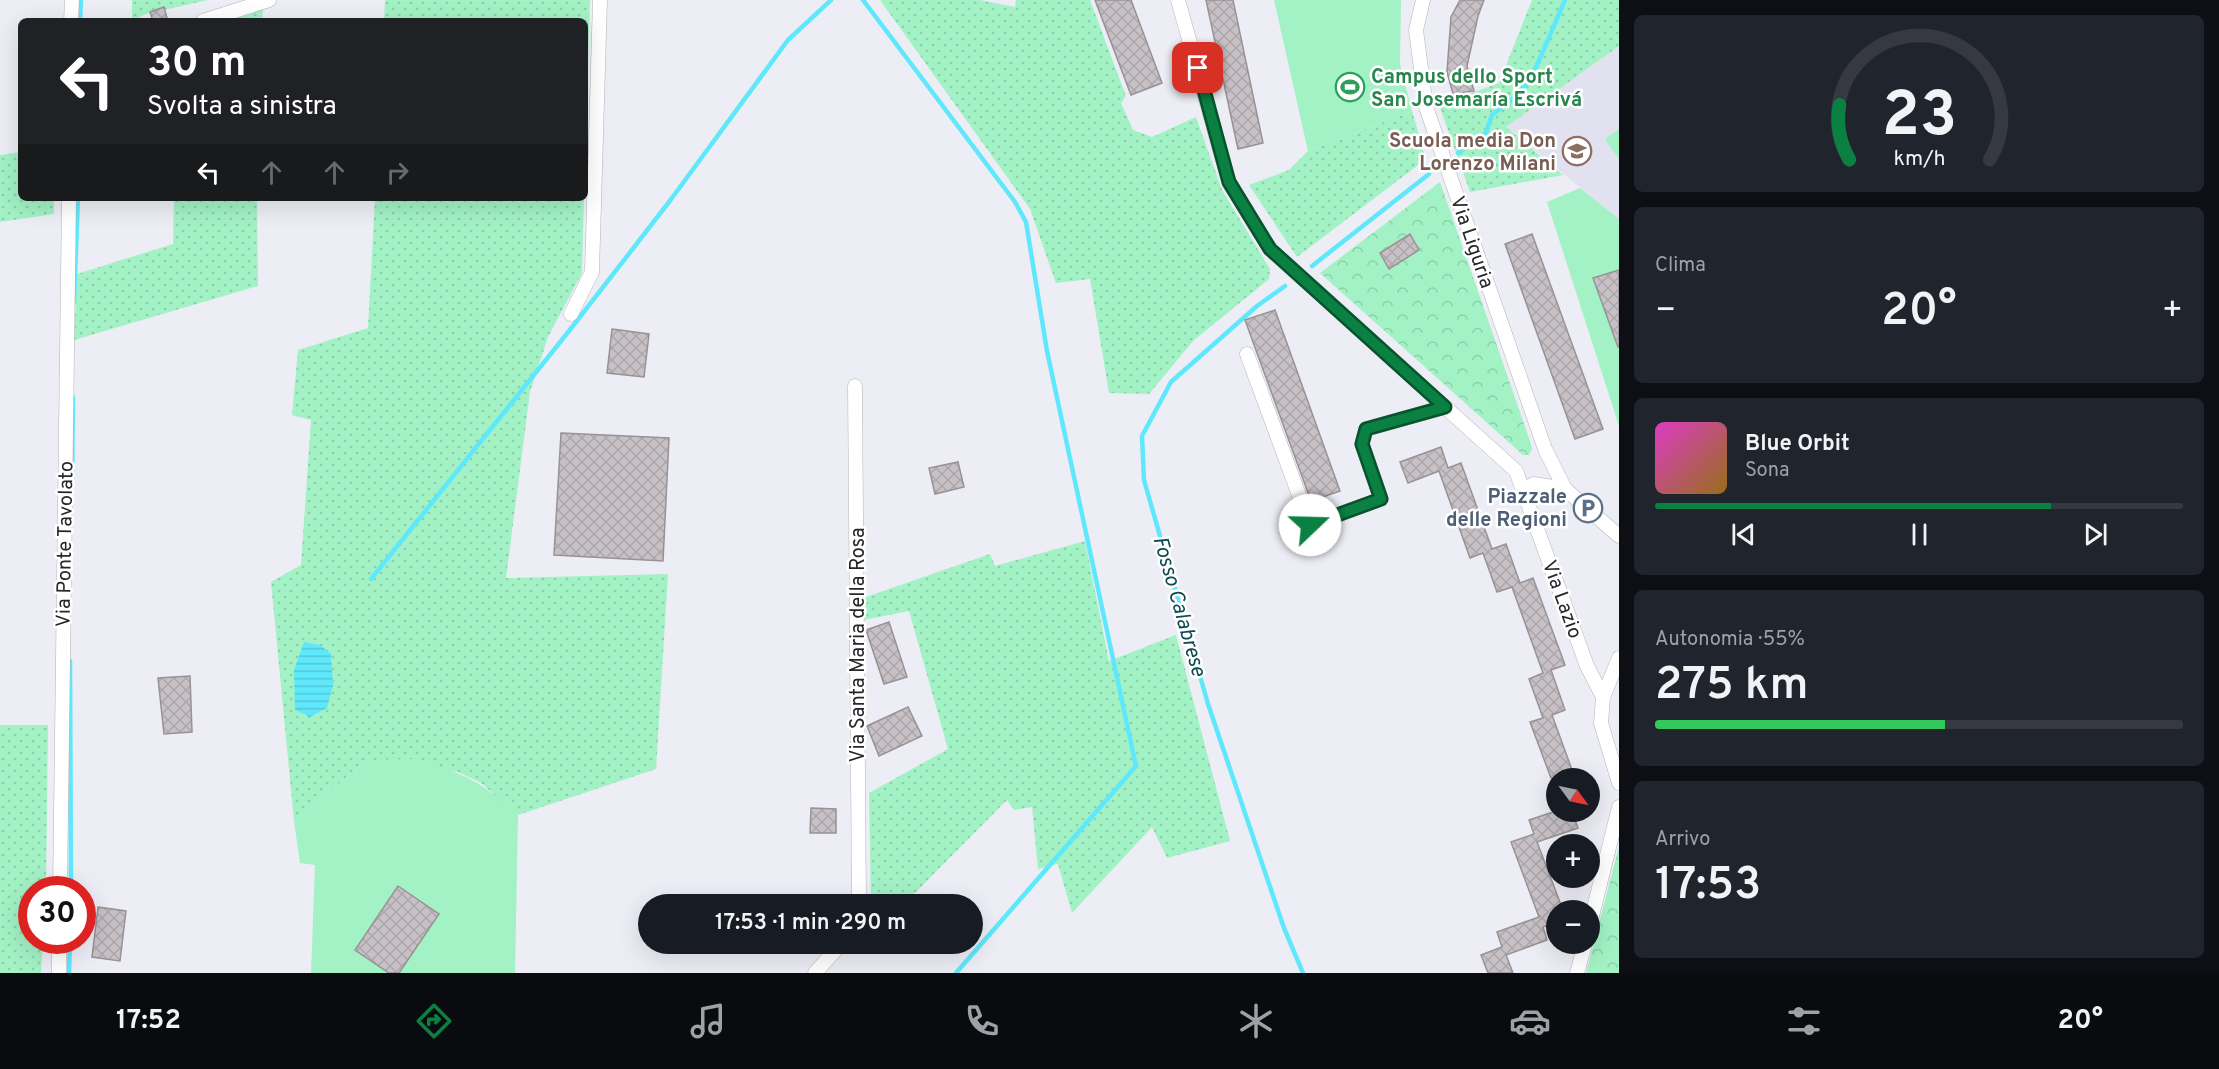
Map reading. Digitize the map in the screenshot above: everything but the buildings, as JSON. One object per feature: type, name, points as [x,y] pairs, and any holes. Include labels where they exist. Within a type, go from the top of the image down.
[{"type":"street","points":[[71,18],[72,0]]},
{"type":"street","points":[[212,18],[269,0]]},
{"type":"street","points":[[571,314],[592,272],[600,0]]},
{"type":"street","name":"Via Lazio","points":[[1178,0],[1229,182],[1270,249],[1516,471],[1529,486],[1587,666],[1604,697]]},
{"type":"street","name":"Via Liguria","points":[[1423,0],[1416,30],[1426,107],[1545,449],[1562,483]]},
{"type":"street","name":"Via Ponte Tavolato","points":[[60,876],[69,201]]},
{"type":"street","points":[[1247,354],[1310,525],[1381,499],[1362,444],[1366,429],[1445,407]]},
{"type":"street","name":"Via Santa Maria della Rosa","points":[[855,386],[859,894]]},
{"type":"street","points":[[1529,486],[1562,483],[1619,536]]},
{"type":"street","points":[[1619,658],[1604,697],[1601,723],[1619,783]]},
{"type":"street","points":[[1596,900],[1619,807]]},
{"type":"street","points":[[59,954],[59,973]]},
{"type":"street","points":[[814,973],[832,954]]},
{"type":"street","points":[[1577,973],[1582,954]]},
{"type":"shaded area","name":"Scuola media Don Lorenzo Milani","points":[[1619,46],[1619,219],[1506,127]]},
{"type":"green space","points":[[132,0],[208,0],[146,14],[138,18],[132,18]]},
{"type":"green space","points":[[385,0],[590,0],[588,67],[588,18],[384,18]]},
{"type":"green space","points":[[880,0],[980,0],[1015,7],[1016,0],[1090,0],[1126,96],[1121,103],[1133,130],[1152,137],[1196,117],[1222,190],[1270,269],[1269,279],[1193,341],[1149,394],[1109,393],[1090,279],[1056,283],[1030,209]]},
{"type":"green space","name":"Campus dello Sport San Josemaría Escrivá","points":[[1274,0],[1401,0],[1400,64],[1412,111],[1308,151]]},
{"type":"green space","points":[[1532,0],[1619,0],[1619,46],[1506,127],[1563,175],[1470,192],[1439,105],[1499,83]]},
{"type":"green space","points":[[263,9],[262,18],[236,18]]},
{"type":"green space","points":[[1412,111],[1426,159],[1297,257],[1249,185],[1289,170],[1308,151]]},
{"type":"green space","points":[[1619,129],[1619,159],[1605,139]]},
{"type":"green space","points":[[18,152],[18,201],[54,201],[54,214],[0,222],[0,155]]},
{"type":"green space","points":[[1440,182],[1530,441],[1532,449],[1529,455],[1523,455],[1320,273]]},
{"type":"green space","points":[[1580,188],[1619,219],[1619,426],[1547,202]]},
{"type":"green space","points":[[174,201],[257,201],[258,286],[74,340],[77,274],[173,244]]},
{"type":"green space","points":[[375,201],[584,201],[582,273],[548,337],[530,392],[506,578],[668,574],[656,769],[518,815],[481,783],[458,772],[367,760],[294,821],[271,582],[301,565],[311,420],[292,415],[298,350],[368,328]]},
{"type":"green space","points":[[1085,541],[1109,661],[1176,635],[1230,841],[1167,858],[1152,827],[1072,913],[1058,864],[1038,869],[1032,807],[1014,810],[1007,800],[914,894],[871,894],[869,793],[948,749],[909,611],[863,620],[863,598],[990,554],[995,566]]},
{"type":"green space","points":[[0,725],[48,725],[46,876],[18,876],[18,954],[42,954],[41,973],[0,973]]},
{"type":"green space","points":[[416,759],[446,769],[482,786],[518,815],[515,973],[311,973],[315,865],[300,863],[294,821],[367,760]]},
{"type":"green space","points":[[1619,847],[1619,973],[1586,973],[1591,954],[1600,954],[1600,920]]},
{"type":"water","points":[[304,642],[320,645],[331,654],[333,685],[327,708],[310,717],[295,710],[294,670]]},
{"type":"waterway","points":[[80,18],[81,0]]},
{"type":"waterway","points":[[371,579],[669,202],[788,40],[831,0]]},
{"type":"waterway","points":[[863,0],[1015,202],[1026,222],[1047,351],[1136,766],[956,973]]},
{"type":"waterway","name":"Fosso Calabrese","points":[[1458,153],[1486,133],[1492,115],[1513,99],[1531,79],[1565,0]]},
{"type":"waterway","name":"Fosso Calabrese","points":[[1312,266],[1429,174]]},
{"type":"waterway","points":[[74,302],[78,201]]},
{"type":"waterway","name":"Fosso Calabrese","points":[[1285,286],[1257,306],[1171,382],[1142,436],[1144,480],[1208,704],[1284,928],[1303,973]]},
{"type":"waterway","points":[[72,488],[73,397]]},
{"type":"waterway","points":[[70,661],[71,876]]},
{"type":"waterway","points":[[69,973],[70,954]]},
{"type":"place","name":"Campus dello Sport San Josemaría Escrivá","points":[[1350,87]]},
{"type":"place","name":"Scuola media Don Lorenzo Milani","points":[[1577,151]]},
{"type":"place","name":"Piazzale delle Regioni","points":[[1588,508]]},
{"type":"route","points":[[1198,68],[1229,182],[1270,249],[1445,407],[1366,429],[1362,444],[1381,499],[1310,525]]}]
